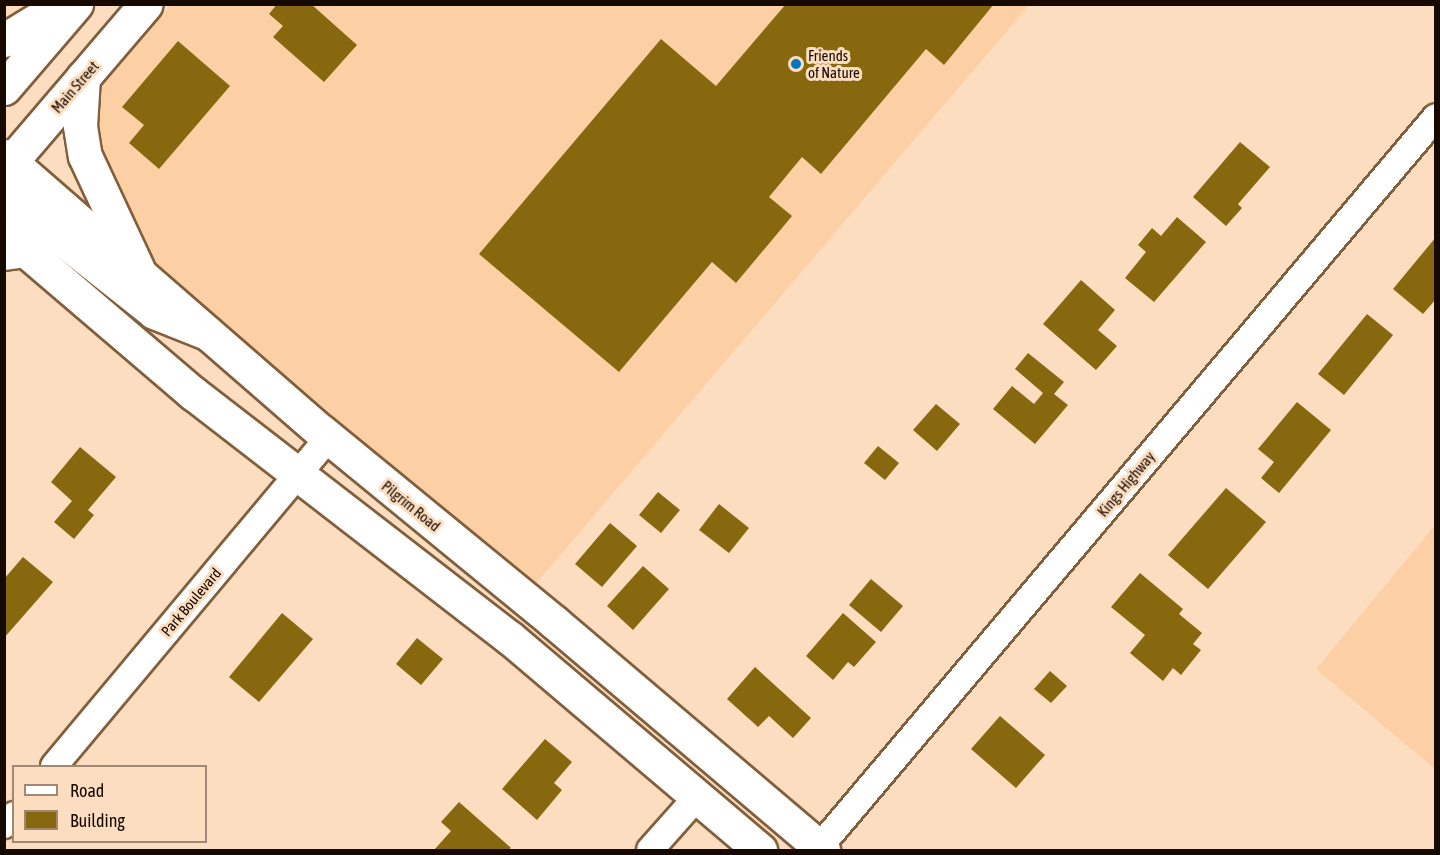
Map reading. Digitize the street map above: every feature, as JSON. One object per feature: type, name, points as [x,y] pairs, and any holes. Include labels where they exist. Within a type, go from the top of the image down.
[{"type":"street","points":[[4,40],[62,4]]},
{"type":"street","points":[[4,88],[76,4]]},
{"type":"street","name":"Main Street","points":[[6,170],[146,4]]},
{"type":"street","points":[[83,77],[80,126],[85,156],[140,274]]},
{"type":"street","name":"Kings Highway","points":[[820,850],[1436,117]]},
{"type":"street","points":[[6,170],[154,312],[207,333]]},
{"type":"street","name":"Pilgrim Road","points":[[6,170],[140,274],[328,438],[622,680],[820,850]]},
{"type":"street","points":[[12,245],[194,394],[298,473],[596,709],[760,850]]},
{"type":"street","name":"Park Boulevard","points":[[55,765],[328,438]]},
{"type":"street","points":[[596,709],[622,680]]},
{"type":"street","points":[[651,850],[697,797]]},
{"type":"shaded area","points":[[170,5],[1029,5],[533,587],[151,263],[81,109]]},
{"type":"shaded area","points":[[1435,525],[1435,769],[1316,669]]},
{"type":"building","points":[[277,4],[311,4],[357,45],[324,82],[273,37],[283,26],[269,14]]},
{"type":"building","points":[[786,4],[994,4],[944,65],[926,49],[821,174],[802,157],[769,197],[792,216],[736,283],[712,262],[619,372],[479,254],[661,39],[716,86]]},
{"type":"building","points":[[178,41],[230,86],[159,169],[129,143],[144,125],[122,107]]},
{"type":"building","points":[[1240,142],[1270,167],[1238,204],[1242,208],[1226,226],[1193,197]]},
{"type":"building","points":[[1177,217],[1206,242],[1154,302],[1125,278],[1146,252],[1138,245],[1152,228],[1161,236]]},
{"type":"building","points":[[1436,237],[1436,299],[1423,314],[1393,289]]},
{"type":"building","points":[[1081,280],[1115,310],[1098,330],[1117,346],[1096,370],[1043,324]]},
{"type":"building","points":[[1367,314],[1393,335],[1344,395],[1318,374]]},
{"type":"building","points":[[1028,353],[1064,382],[1054,394],[1068,405],[1035,444],[993,409],[1012,386],[1034,404],[1043,393],[1015,369]]},
{"type":"building","points":[[1297,402],[1331,430],[1279,493],[1261,478],[1274,462],[1258,449]]},
{"type":"building","points":[[936,404],[960,424],[937,451],[913,430]]},
{"type":"building","points":[[878,446],[899,463],[885,480],[864,463]]},
{"type":"building","points":[[80,447],[116,477],[88,510],[94,515],[74,539],[54,522],[72,501],[51,482]]},
{"type":"building","points":[[1226,488],[1266,522],[1208,589],[1168,555]]},
{"type":"building","points":[[658,492],[680,510],[661,533],[639,515]]},
{"type":"building","points":[[719,504],[749,528],[729,553],[699,530]]},
{"type":"building","points":[[610,523],[637,546],[602,587],[575,564]]},
{"type":"building","points":[[23,557],[53,582],[4,638],[4,579]]},
{"type":"building","points":[[643,566],[669,589],[633,630],[607,606]]},
{"type":"building","points":[[1140,573],[1183,609],[1179,614],[1202,633],[1193,644],[1201,650],[1181,675],[1173,668],[1163,681],[1130,653],[1145,635],[1111,607]]},
{"type":"building","points":[[871,579],[903,606],[881,632],[849,605]]},
{"type":"building","points":[[282,613],[313,639],[259,702],[229,677]]},
{"type":"building","points":[[843,613],[876,642],[854,667],[848,662],[833,680],[806,656]]},
{"type":"building","points":[[417,638],[443,659],[421,685],[396,664]]},
{"type":"building","points":[[755,667],[811,718],[793,738],[769,716],[758,727],[727,699]]},
{"type":"building","points":[[1050,671],[1067,686],[1051,703],[1034,689]]},
{"type":"building","points":[[1000,716],[1045,755],[1016,788],[971,749]]},
{"type":"building","points":[[545,739],[572,762],[554,783],[562,790],[537,820],[502,789]]},
{"type":"building","points":[[459,802],[511,848],[508,850],[434,850],[451,831],[441,822]]},
{"type":"place","name":"Friends of Nature","points":[[796,64]]}]
